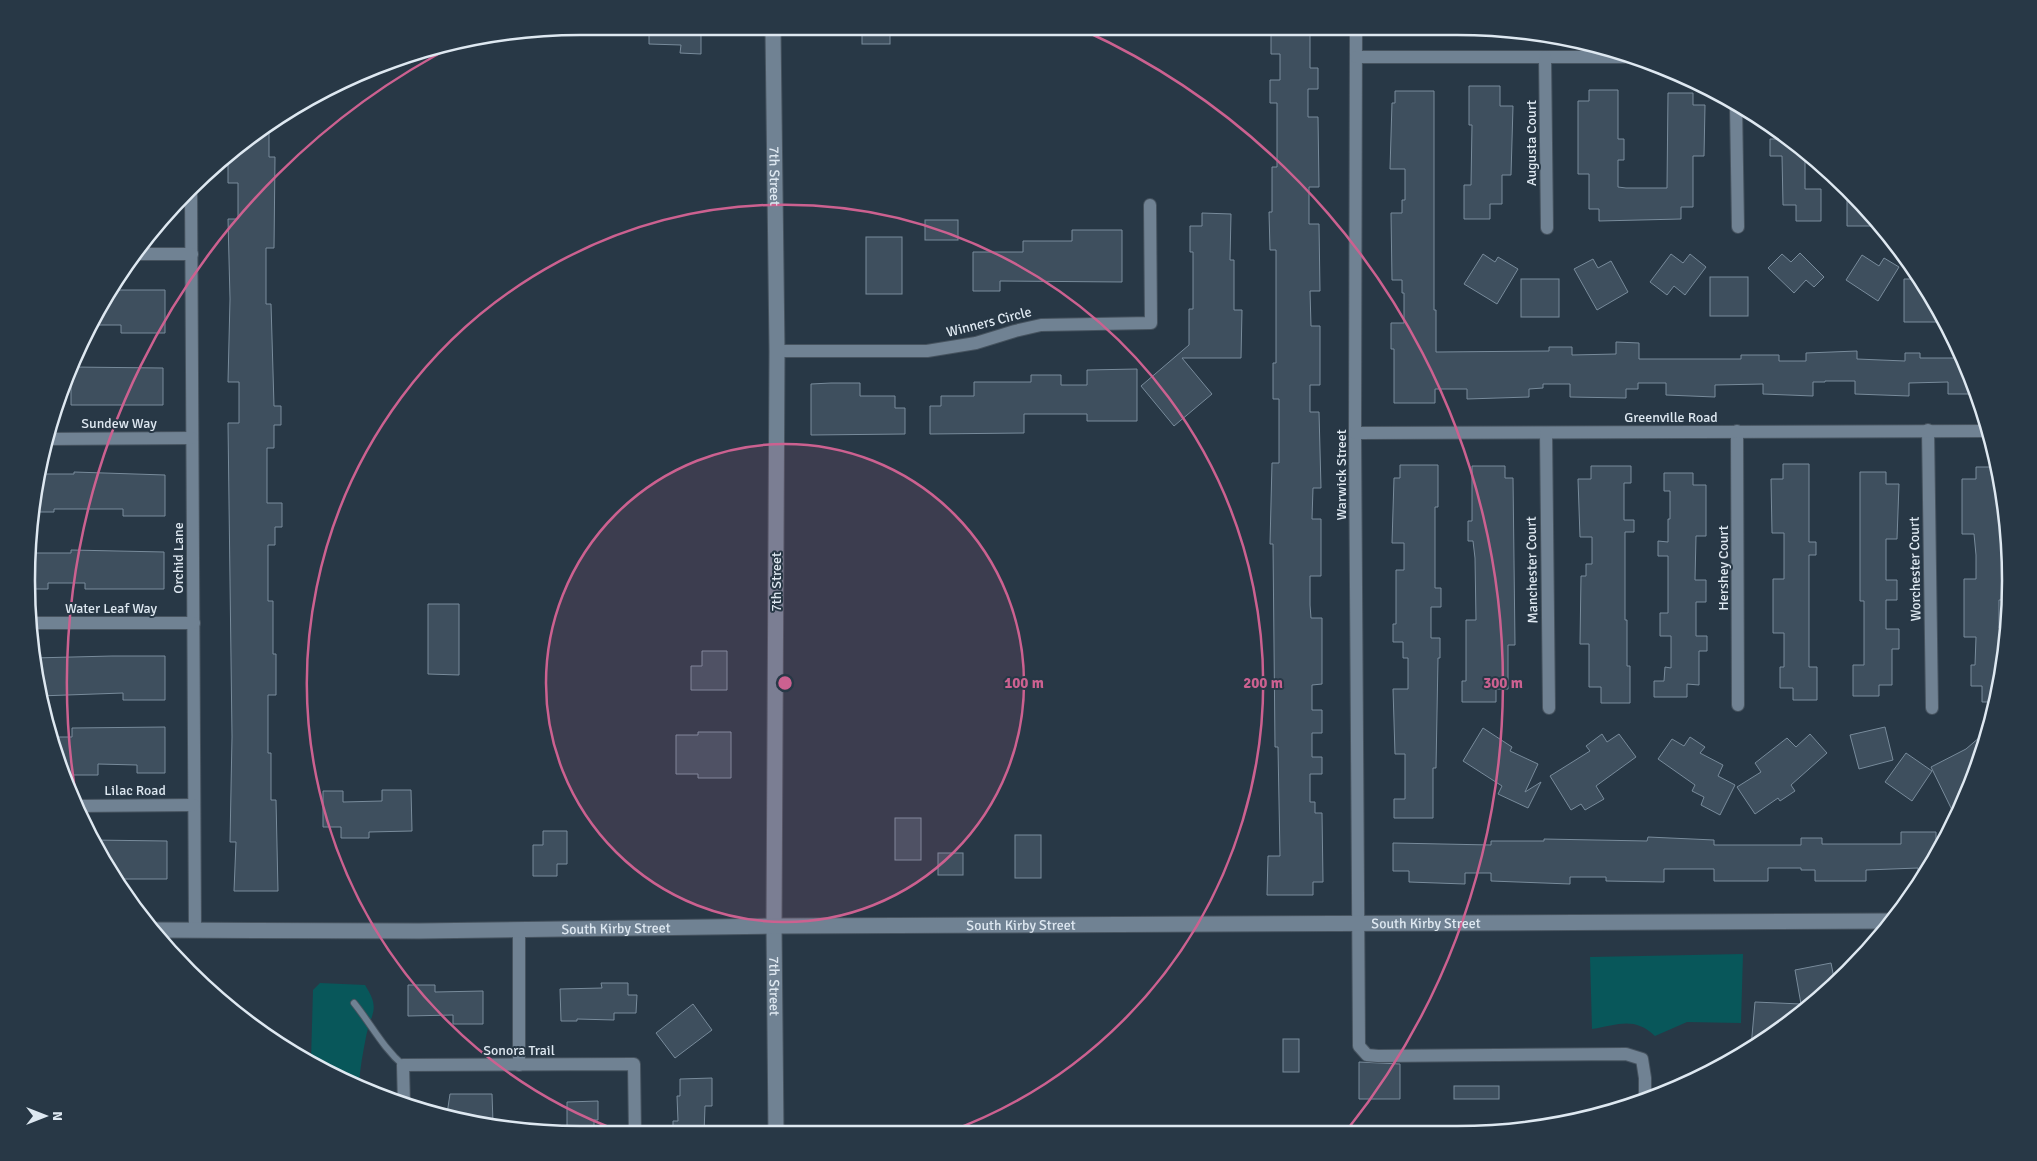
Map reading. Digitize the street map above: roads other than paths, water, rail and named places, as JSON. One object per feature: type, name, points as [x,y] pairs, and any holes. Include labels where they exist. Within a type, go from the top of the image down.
[{"type":"street","name":"7th Street","points":[[773,35],[777,352],[774,926],[776,1126]]},
{"type":"street","name":"Warwick Street","points":[[1356,35],[1355,433],[1359,1046],[1367,1055],[1626,1054],[1642,1060],[1645,1092]]},
{"type":"street","points":[[1356,57],[1608,57]]},
{"type":"street","name":"Augusta Court","points":[[1545,57],[1547,228]]},
{"type":"street","points":[[1736,112],[1738,227]]},
{"type":"street","name":"Orchid Lane","points":[[192,198],[195,929]]},
{"type":"street","name":"Winners Circle","points":[[777,352],[927,351],[976,343],[1041,325],[1151,323],[1150,205]]},
{"type":"street","points":[[144,254],[192,254]]},
{"type":"street","name":"Worchester Court","points":[[1928,430],[1932,708]]},
{"type":"street","name":"Greenville Road","points":[[1355,433],[1980,430]]},
{"type":"street","name":"Hershey Court","points":[[1737,431],[1738,705]]},
{"type":"street","name":"Manchester Court","points":[[1546,433],[1549,708]]},
{"type":"street","name":"Sundew Way","points":[[54,439],[192,438]]},
{"type":"street","name":"Water Leaf Way","points":[[37,623],[194,623]]},
{"type":"street","name":"Lilac Road","points":[[84,806],[194,805]]},
{"type":"street","name":"South Kirby Street","points":[[162,930],[519,930],[774,926],[1358,922],[1882,921]]},
{"type":"street","points":[[519,930],[519,1065]]},
{"type":"street","name":"Sonora Trail","points":[[404,1065],[634,1064],[635,1126]]},
{"type":"street","points":[[404,1065],[404,1097]]},
{"type":"lane","points":[[354,1002],[374,1028],[389,1053],[404,1065]]}]
